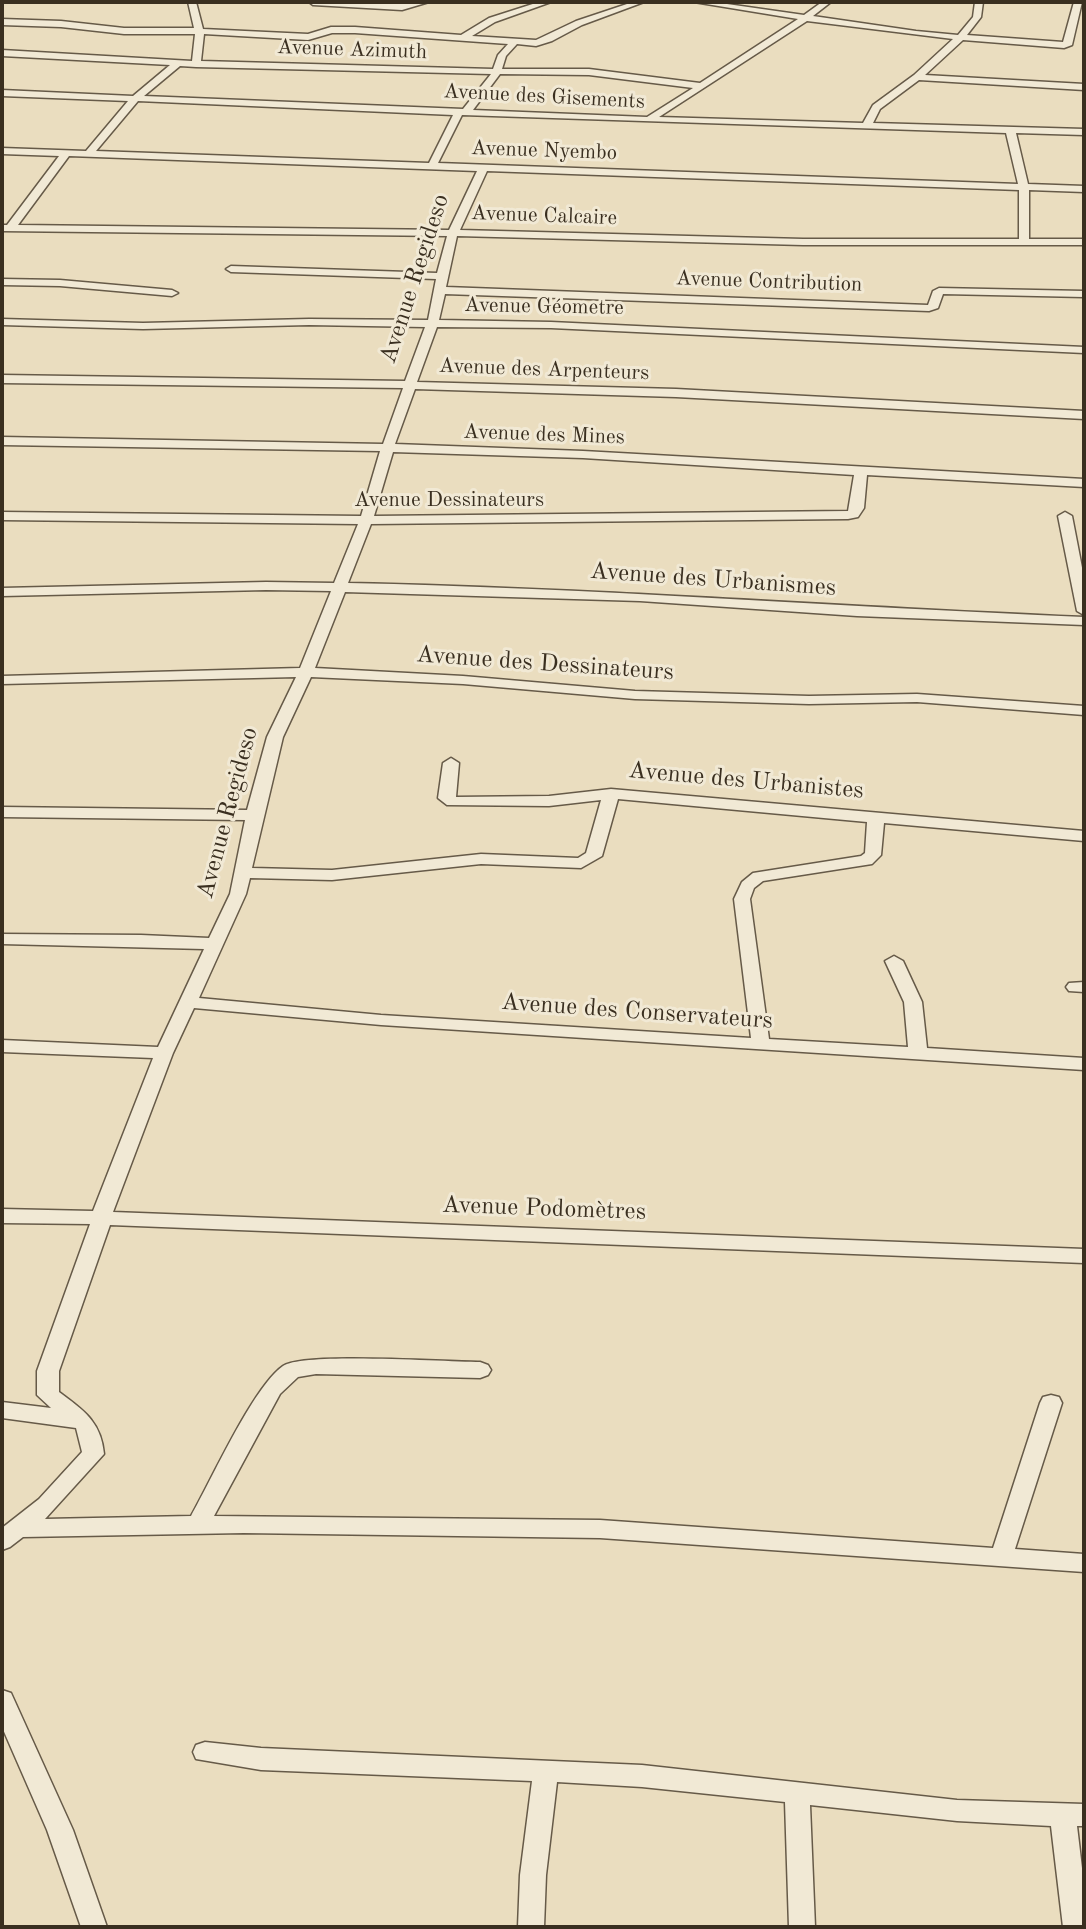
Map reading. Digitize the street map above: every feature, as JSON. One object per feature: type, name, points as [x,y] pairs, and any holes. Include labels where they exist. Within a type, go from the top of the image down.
[{"type":"street","points":[[191,2],[198,17],[201,47],[196,64]]},
{"type":"street","points":[[313,2],[402,7],[425,2]]},
{"type":"street","points":[[464,37],[492,20],[547,2]]},
{"type":"street","points":[[2,22],[124,31],[198,30],[309,37],[337,30],[541,42],[575,25],[640,2]]},
{"type":"street","points":[[698,2],[805,19],[960,38],[1068,45],[1078,2]]},
{"type":"street","points":[[649,120],[827,2]]},
{"type":"street","points":[[867,125],[876,107],[917,77],[960,38],[977,17],[979,2]]},
{"type":"street","points":[[432,166],[463,111],[497,72],[502,55],[514,42]]},
{"type":"street","name":"Avenue Azimuth","points":[[2,53],[196,64],[598,72],[701,86]]},
{"type":"street","points":[[89,154],[134,100],[178,63]]},
{"type":"street","points":[[917,77],[1084,87]]},
{"type":"street","name":"Avenue des Gisements","points":[[2,93],[649,120],[1084,132]]},
{"type":"street","points":[[1010,129],[1024,187],[1024,241]]},
{"type":"street","name":"Avenue Nyembo","points":[[2,151],[1084,189]]},
{"type":"street","points":[[6,228],[66,153]]},
{"type":"street","name":"Avenue Regideso","points":[[85,1421],[48,1395],[48,1371],[103,1218],[105,1203],[163,1052],[238,894],[254,815],[278,727],[306,672],[366,521],[387,449],[432,324],[453,233],[483,168]]},
{"type":"street","name":"Avenue Calcaire","points":[[6,228],[453,233],[803,242],[1084,242]]},
{"type":"street","points":[[232,269],[441,283]]},
{"type":"street","points":[[2,282],[79,284],[172,293]]},
{"type":"street","name":"Avenue Contribution","points":[[441,283],[927,308],[934,306],[939,290],[1084,294]]},
{"type":"street","name":"Avenue Géometre","points":[[2,321],[152,326],[287,322],[647,328],[1084,350]]},
{"type":"street","name":"Avenue des Arpenteurs","points":[[2,379],[409,385],[689,393],[1084,415]]},
{"type":"street","name":"Avenue des Mines","points":[[2,441],[387,449],[664,459],[1084,483]]},
{"type":"street","name":"Avenue Dessinateurs","points":[[2,516],[366,521],[636,520],[848,515],[853,514],[857,508],[861,472]]},
{"type":"street","points":[[1065,516],[1084,611]]},
{"type":"street","points":[[2,592],[340,587]]},
{"type":"street","name":"Avenue des Urbanismes","points":[[340,587],[640,597],[857,612],[1084,621]]},
{"type":"street","name":"Avenue des Dessinateurs","points":[[2,680],[306,672],[463,680],[635,695],[818,700],[917,698],[1084,711]]},
{"type":"street","points":[[451,763],[446,798],[453,802],[549,801],[611,794]]},
{"type":"street","name":"Avenue des Urbanistes","points":[[244,873],[332,875],[481,859],[581,863],[594,856],[611,794],[1084,836]]},
{"type":"street","points":[[2,812],[254,815]]},
{"type":"street","points":[[761,1045],[742,899],[745,888],[750,881],[758,877],[866,860],[873,855],[877,816]]},
{"type":"street","points":[[2,939],[141,940],[215,944]]},
{"type":"street","points":[[894,961],[913,1002],[918,1055]]},
{"type":"street","name":"Avenue des Conservateurs","points":[[187,1002],[381,1020],[1084,1064]]},
{"type":"street","points":[[2,1046],[163,1052]]},
{"type":"street","name":"Avenue Podomètres","points":[[2,1216],[1084,1256]]},
{"type":"street","points":[[198,1525],[272,1389],[292,1370],[316,1366],[480,1370]]},
{"type":"street","points":[[1001,1557],[1051,1403]]},
{"type":"street","points":[[2,1410],[85,1421],[93,1434],[93,1454],[47,1505],[2,1541]]},
{"type":"street","points":[[21,1528],[198,1525],[600,1529],[1084,1563]]},
{"type":"street","points":[[2,1700],[60,1830],[94,1927]]},
{"type":"street","points":[[205,1752],[286,1761],[643,1776],[938,1810],[1009,1815],[1074,1815],[1076,1927]]},
{"type":"street","points":[[531,1927],[533,1875],[546,1771]]},
{"type":"street","points":[[797,1793],[802,1927]]}]
